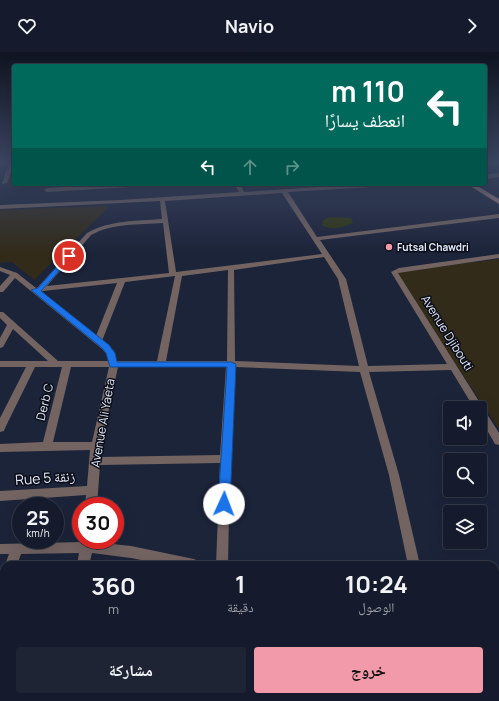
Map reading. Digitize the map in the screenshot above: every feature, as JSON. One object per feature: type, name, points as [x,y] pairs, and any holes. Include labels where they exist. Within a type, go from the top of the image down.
[{"type":"main road","points":[[483,192],[499,202]]},
{"type":"main road","points":[[490,192],[499,198]]},
{"type":"street","points":[[42,205],[46,192]]},
{"type":"street","points":[[0,207],[42,205],[119,192]]},
{"type":"street","points":[[123,192],[162,199],[265,192]]},
{"type":"street","points":[[283,192],[327,254],[342,279],[364,368],[394,475],[413,561]]},
{"type":"street","points":[[161,364],[176,274],[162,199]]},
{"type":"street","points":[[316,239],[379,232],[436,222],[499,216]]},
{"type":"street","points":[[38,290],[89,234],[95,230],[114,226],[166,221]]},
{"type":"street","points":[[38,290],[231,268],[327,254]]},
{"type":"street","name":"Avenue Djibouti","points":[[474,401],[394,272],[399,270],[499,256]]},
{"type":"street","points":[[222,561],[225,459],[231,364],[231,268]]},
{"type":"street","points":[[0,269],[15,274],[38,290],[111,353],[114,365]]},
{"type":"street","points":[[0,290],[15,274]]},
{"type":"street","points":[[98,341],[122,280]]},
{"type":"street","points":[[0,314],[56,364]]},
{"type":"street","points":[[0,344],[11,325]]},
{"type":"street","points":[[0,364],[231,364],[364,368],[454,367]]},
{"type":"street","name":"Derb C","points":[[47,446],[67,364]]},
{"type":"street","points":[[0,428],[31,365]]},
{"type":"street","name":"Avenue Ali Yaeta","points":[[92,497],[96,446],[114,365]]},
{"type":"street","name":"Avenue Djibouti","points":[[487,422],[499,441]]},
{"type":"street","points":[[0,448],[96,446]]},
{"type":"street","points":[[95,461],[225,459]]},
{"type":"street","name":"Rue 5 زنقة","points":[[0,496],[92,490]]},
{"type":"street","points":[[0,549],[12,548]]},
{"type":"street","points":[[12,561],[17,549]]},
{"type":"street","points":[[84,561],[87,549]]},
{"type":"street","points":[[115,549],[175,561]]},
{"type":"shaded area","points":[[110,206],[34,280],[12,262],[0,263],[0,210]]},
{"type":"shaded area","points":[[499,259],[499,429],[487,411],[487,401],[480,401],[394,272]]},
{"type":"green space","points":[[330,217],[351,218],[353,223],[334,228],[322,225],[323,220]]},
{"type":"place","name":"Futsal Chawdri","points":[[389,247]]},
{"type":"route","points":[[69,256],[40,290],[35,290],[106,347],[111,353],[114,365],[231,364],[225,459],[224,504]]}]
